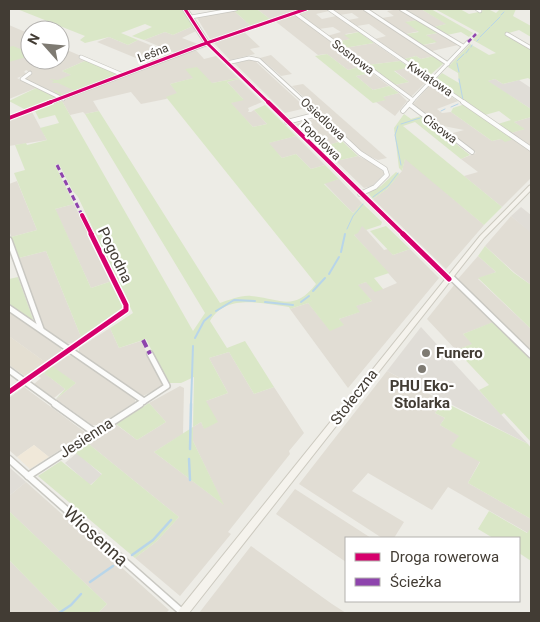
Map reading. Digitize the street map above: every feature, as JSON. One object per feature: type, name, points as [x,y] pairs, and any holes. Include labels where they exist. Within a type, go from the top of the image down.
[{"type":"main road","name":"Stołeczna","points":[[183,613],[492,226],[531,187]]},
{"type":"street","name":"Topolowa","points":[[185,9],[207,43],[360,194],[531,355]]},
{"type":"street","points":[[191,17],[236,9]]},
{"type":"street","name":"Leśna","points":[[9,118],[207,43],[306,9]]},
{"type":"street","name":"Kwiatowa","points":[[329,9],[531,150]]},
{"type":"street","points":[[365,9],[448,64]]},
{"type":"street","points":[[401,9],[463,46]]},
{"type":"street","name":"Sosnowa","points":[[295,13],[413,100]]},
{"type":"street","points":[[507,34],[531,48]]},
{"type":"street","name":"Cisowa","points":[[403,112],[468,42]]},
{"type":"street","points":[[81,57],[123,75]]},
{"type":"street","name":"Osiedlowa","points":[[227,63],[249,58],[259,60],[360,153],[387,171],[383,181],[360,194]]},
{"type":"street","points":[[30,73],[22,79],[63,99]]},
{"type":"street","name":"Cisowa","points":[[410,104],[472,152]]},
{"type":"street","points":[[287,122],[318,114]]},
{"type":"street","name":"Pogodna","points":[[69,350],[123,312],[126,305],[82,215]]},
{"type":"street","points":[[9,240],[41,330]]},
{"type":"street","points":[[9,308],[144,401]]},
{"type":"street","points":[[9,392],[69,350]]},
{"type":"street","name":"Jesienna","points":[[28,476],[167,386],[150,354]]},
{"type":"street","points":[[9,370],[94,432]]},
{"type":"street","name":"Wiosenna","points":[[9,459],[183,613]]},
{"type":"shaded area","points":[[257,9],[302,9],[271,20]]},
{"type":"shaded area","points":[[308,9],[326,9],[329,11],[316,14],[322,19],[336,16],[359,32],[345,34],[351,39],[336,42],[327,36],[341,32],[333,27],[319,29],[298,14]]},
{"type":"shaded area","points":[[332,9],[363,9],[434,56],[421,59],[416,56],[404,59],[375,39],[386,36],[369,24],[357,26],[348,20],[359,18],[352,13],[340,15]]},
{"type":"shaded area","points":[[400,9],[418,20],[406,22],[420,31],[406,34],[382,18],[394,16],[387,11]]},
{"type":"shaded area","points":[[405,9],[421,9],[447,24],[434,27]]},
{"type":"shaded area","points":[[233,10],[251,26],[210,39],[197,18]]},
{"type":"shaded area","points":[[293,15],[363,66],[348,70],[327,54],[318,55],[275,21]]},
{"type":"shaded area","points":[[9,25],[20,30],[20,70],[26,70],[24,72],[27,74],[17,78],[36,88],[9,99]]},
{"type":"shaded area","points":[[193,26],[196,31],[182,38],[198,44],[175,53],[144,40],[165,32],[173,35]]},
{"type":"shaded area","points":[[243,31],[260,47],[250,49],[255,54],[230,60],[213,42]]},
{"type":"shaded area","points":[[438,33],[458,45],[432,51],[423,45],[436,43],[426,35]]},
{"type":"shaded area","points":[[109,37],[128,45],[138,40],[172,54],[148,63],[97,42]]},
{"type":"shaded area","points":[[374,43],[400,61],[367,65],[344,48]]},
{"type":"shaded area","points":[[195,49],[204,59],[216,56],[238,78],[212,83],[194,78],[170,84],[178,93],[166,99],[141,104],[131,92],[93,101],[99,111],[85,114],[83,112],[70,115],[62,101]]},
{"type":"shaded area","points":[[70,51],[81,56],[87,60],[70,67]]},
{"type":"shaded area","points":[[271,55],[292,74],[281,76],[260,58]]},
{"type":"shaded area","points":[[254,60],[306,108],[285,113],[234,63]]},
{"type":"shaded area","points":[[409,67],[427,81],[411,97],[394,85],[409,82],[394,70]]},
{"type":"shaded area","points":[[26,70],[64,70],[62,71],[93,84],[62,97],[25,79],[32,73]]},
{"type":"shaded area","points":[[372,73],[389,86],[373,90],[356,76]]},
{"type":"shaded area","points":[[239,79],[262,102],[248,108],[248,112],[254,110],[267,124],[253,127],[230,103],[243,99],[227,82]]},
{"type":"shaded area","points":[[495,79],[503,84],[519,80],[531,88],[531,109],[487,81]]},
{"type":"shaded area","points":[[303,84],[387,158],[378,160],[364,154],[292,86]]},
{"type":"shaded area","points":[[431,84],[458,101],[437,109],[442,113],[451,112],[492,141],[514,139],[531,151],[531,178],[502,207],[464,176],[478,172],[461,159],[476,153],[449,134],[464,130],[438,125],[414,106],[413,104]]},
{"type":"shaded area","points":[[399,93],[407,101],[395,116],[376,102],[385,100],[382,97]]},
{"type":"shaded area","points":[[32,112],[47,140],[9,146],[9,120]]},
{"type":"shaded area","points":[[531,117],[531,147],[511,133],[524,129],[514,122]]},
{"type":"shaded area","points":[[318,118],[342,141],[321,147],[296,124]]},
{"type":"shaded area","points":[[296,136],[325,165],[311,169],[296,154],[282,158],[268,143]]},
{"type":"shaded area","points":[[358,156],[374,164],[385,173],[372,186],[364,188],[336,161]]},
{"type":"shaded area","points":[[405,158],[484,225],[446,269],[373,199],[387,189],[402,171]]},
{"type":"shaded area","points":[[339,179],[362,203],[353,213],[324,183]]},
{"type":"shaded area","points":[[17,181],[37,230],[11,237],[9,229],[9,184]]},
{"type":"shaded area","points":[[74,204],[112,281],[91,288],[55,209]]},
{"type":"shaded area","points":[[521,207],[531,215],[531,233],[511,216]]},
{"type":"shaded area","points":[[511,216],[531,232],[531,285],[485,246]]},
{"type":"shaded area","points":[[362,225],[384,250],[388,249],[393,255],[410,249],[439,278],[348,388],[290,309],[308,303],[330,330],[343,325],[339,319],[359,312],[355,306],[372,301],[357,285],[366,282],[383,289],[397,283],[354,235]]},
{"type":"shaded area","points":[[46,251],[81,337],[72,343],[66,344],[44,329],[19,258]]},
{"type":"shaded area","points":[[478,256],[496,272],[478,279],[531,329],[531,351],[457,280]]},
{"type":"shaded area","points":[[455,284],[494,322],[463,334],[473,344],[456,350],[427,319]]},
{"type":"shaded area","points":[[9,312],[61,348],[61,351],[45,362],[9,336]]},
{"type":"shaded area","points":[[421,327],[528,444],[387,371]]},
{"type":"shaded area","points":[[110,328],[119,348],[141,341],[163,386],[143,396],[79,353],[79,348]]},
{"type":"shaded area","points":[[9,336],[45,362],[25,376],[9,365]]},
{"type":"shaded area","points":[[229,352],[254,394],[274,387],[304,433],[289,451],[290,454],[228,532],[231,534],[180,596],[135,558],[157,541],[179,517],[85,441],[114,423],[137,440],[166,422],[149,403],[180,386],[184,388],[183,434],[154,452],[223,504],[193,441],[193,427],[201,422],[204,428],[206,401],[228,393],[209,358]]},
{"type":"shaded area","points":[[72,355],[135,399],[135,402],[99,425],[92,425],[56,399],[76,383],[52,367]]},
{"type":"shaded area","points":[[387,371],[444,402],[435,413],[445,418],[440,425],[460,436],[452,445],[480,461],[468,483],[531,519],[531,528],[528,533],[448,487],[432,510],[368,473],[352,491],[404,522],[395,537],[380,537],[299,484]]},
{"type":"shaded area","points":[[43,372],[65,389],[54,398],[34,384],[41,378],[38,376]]},
{"type":"shaded area","points":[[24,387],[86,433],[49,457],[34,445],[17,457],[9,450],[9,398]]},
{"type":"shaded area","points":[[34,445],[49,457],[30,469],[17,457]]},
{"type":"shaded area","points":[[77,453],[102,475],[90,485],[65,463]]},
{"type":"shaded area","points":[[9,467],[26,482],[9,496]]},
{"type":"shaded area","points":[[26,482],[169,610],[166,613],[98,613],[107,604],[9,511],[9,496]]},
{"type":"shaded area","points":[[295,489],[369,537],[345,537],[345,561],[276,514]]},
{"type":"shaded area","points":[[251,546],[332,604],[346,613],[199,613]]},
{"type":"shaded area","points":[[9,560],[61,613],[9,613]]},
{"type":"green space","points":[[17,9],[181,9],[193,26],[173,35],[165,32],[144,40],[132,36],[152,27],[145,24],[121,33],[138,40],[128,45],[109,37],[85,43],[80,40],[85,36],[70,30],[70,20],[45,20]]},
{"type":"green space","points":[[257,9],[271,20],[251,26],[233,10]]},
{"type":"green space","points":[[421,9],[431,9],[473,33],[469,37],[461,32],[447,35],[434,27],[446,24]]},
{"type":"green space","points":[[435,9],[460,9],[469,14],[483,11],[479,9],[488,9],[496,13],[500,9],[516,9],[513,16],[531,26],[531,37],[519,30],[505,34],[531,49],[531,80],[528,78],[503,84],[495,79],[488,81],[531,109],[531,117],[514,122],[525,129],[511,133],[498,124],[511,120],[499,111],[485,115],[435,80],[442,73],[459,83],[458,73],[448,67],[470,44],[489,55],[496,53],[473,40],[479,33]]},
{"type":"green space","points":[[418,20],[438,33],[426,35],[437,42],[423,45],[406,34],[419,32],[405,22]]},
{"type":"green space","points":[[359,32],[374,43],[344,48],[336,42],[350,39],[344,35]]},
{"type":"green space","points":[[13,46],[20,49],[20,59],[9,62],[11,57],[9,55],[9,47]]},
{"type":"green space","points":[[327,54],[348,70],[363,66],[372,73],[356,76],[373,90],[389,86],[399,93],[383,97],[386,100],[373,103],[315,56]]},
{"type":"green space","points":[[416,56],[421,59],[434,56],[444,63],[429,76],[404,59]]},
{"type":"green space","points":[[87,60],[119,74],[62,96],[53,91],[55,90],[63,94],[73,90],[58,83],[52,83],[54,81],[49,79],[58,80],[71,75],[62,71],[70,70],[70,67]]},
{"type":"green space","points":[[400,61],[409,67],[394,71],[409,82],[394,85],[367,65]]},
{"type":"green space","points":[[197,67],[212,83],[238,78],[227,82],[244,100],[231,103],[253,127],[267,124],[254,110],[265,105],[296,136],[269,143],[282,158],[296,154],[311,169],[325,165],[339,179],[324,184],[353,213],[362,203],[382,222],[381,225],[366,230],[362,226],[358,233],[354,235],[389,273],[374,278],[383,289],[375,292],[366,282],[358,285],[372,301],[356,306],[360,312],[339,319],[344,325],[330,331],[308,303],[290,309],[289,307],[257,303],[235,303],[217,312],[210,321],[227,348],[245,341],[274,387],[254,394],[229,352],[209,358],[228,393],[206,401],[218,422],[204,429],[201,422],[193,427],[194,377],[181,383],[168,383],[146,339],[119,348],[110,328],[133,313],[78,197],[72,190],[59,164],[55,165],[74,204],[55,209],[91,288],[112,281],[124,307],[81,337],[46,251],[19,258],[11,237],[37,230],[14,173],[25,170],[15,145],[26,143],[27,145],[47,140],[40,128],[59,123],[55,115],[39,119],[35,111],[62,101],[193,331],[205,313],[85,114],[99,111],[220,303],[247,296],[286,302],[294,301],[308,293],[316,284],[166,97],[177,93],[170,84],[193,78],[185,69]]},
{"type":"green space","points":[[36,88],[58,98],[26,110],[9,101]]},
{"type":"green space","points":[[465,104],[514,139],[505,142],[501,139],[492,141],[451,112],[453,108]]},
{"type":"green space","points":[[404,114],[411,119],[421,116],[470,155],[461,159],[415,122],[403,126],[502,207],[484,225],[405,159],[402,171],[399,168],[394,128]]},
{"type":"green space","points":[[342,141],[358,156],[336,161],[321,147]]},
{"type":"green space","points":[[396,172],[400,174],[387,189],[373,199],[368,193],[381,186]]},
{"type":"green space","points":[[386,226],[410,249],[393,255],[370,231]]},
{"type":"green space","points":[[485,246],[514,273],[531,285],[531,329],[478,278],[496,272],[478,256]]},
{"type":"green space","points":[[18,277],[33,319],[31,320],[9,305],[9,279]]},
{"type":"green space","points":[[493,322],[531,360],[531,442],[504,413],[501,415],[479,390],[489,385],[456,350],[472,344],[463,334]]},
{"type":"green space","points":[[52,366],[76,383],[56,399],[65,389],[44,373]]},
{"type":"green space","points":[[444,402],[528,444],[531,448],[531,519],[468,483],[480,462],[451,446],[459,436],[440,425],[445,418],[435,413]]},
{"type":"green space","points":[[149,403],[166,422],[137,440],[116,424]]},
{"type":"green space","points":[[193,427],[193,441],[224,505],[154,452]]},
{"type":"green space","points":[[85,441],[179,517],[157,541],[135,558],[38,476],[61,461],[91,485],[102,474],[72,450]]},
{"type":"green space","points":[[9,511],[107,604],[98,613],[61,613],[9,560]]},
{"type":"green space","points":[[489,511],[527,533],[531,528],[531,561],[520,554],[520,537],[491,537],[478,529]]},
{"type":"waterway","points":[[501,15],[504,12]]},
{"type":"waterway","points":[[491,26],[500,17]]},
{"type":"waterway","points":[[480,37],[490,27]]},
{"type":"waterway","points":[[466,53],[469,49]]},
{"type":"waterway","points":[[457,61],[464,54]]},
{"type":"waterway","points":[[457,63],[459,72]]},
{"type":"waterway","points":[[459,79],[463,100]]},
{"type":"waterway","points":[[451,107],[458,104]]},
{"type":"waterway","points":[[441,111],[445,109]]},
{"type":"waterway","points":[[401,124],[420,118]]},
{"type":"waterway","points":[[398,126],[395,135],[401,165]]},
{"type":"waterway","points":[[373,197],[388,186],[398,173]]},
{"type":"waterway","points":[[347,229],[353,216],[363,204]]},
{"type":"waterway","points":[[341,252],[345,234]]},
{"type":"waterway","points":[[329,274],[339,257]]},
{"type":"waterway","points":[[313,291],[325,278]]},
{"type":"waterway","points":[[301,302],[309,296]]},
{"type":"waterway","points":[[216,311],[234,300],[255,301]]},
{"type":"waterway","points":[[265,302],[293,305]]},
{"type":"waterway","points":[[195,338],[204,321],[211,315]]},
{"type":"waterway","points":[[191,405],[193,346]]},
{"type":"waterway","points":[[190,449],[191,404]]},
{"type":"waterway","points":[[189,459],[190,480]]},
{"type":"waterway","points":[[132,555],[153,540],[171,520]]},
{"type":"waterway","points":[[90,582],[113,566]]},
{"type":"waterway","points":[[59,613],[71,605],[81,594]]},
{"type":"marked path","points":[[468,42],[476,34]]},
{"type":"marked path","points":[[57,165],[82,215]]},
{"type":"marked path","points":[[143,340],[150,354]]},
{"type":"cycle path","points":[[185,9],[207,43],[449,279]]},
{"type":"cycle path","points":[[9,118],[201,45],[306,9]]},
{"type":"cycle path","points":[[9,392],[126,310],[126,305],[82,215]]},
{"type":"place","name":"Funero","points":[[426,353]]},
{"type":"place","name":"PHU Eko- Stolarka","points":[[422,369]]}]
